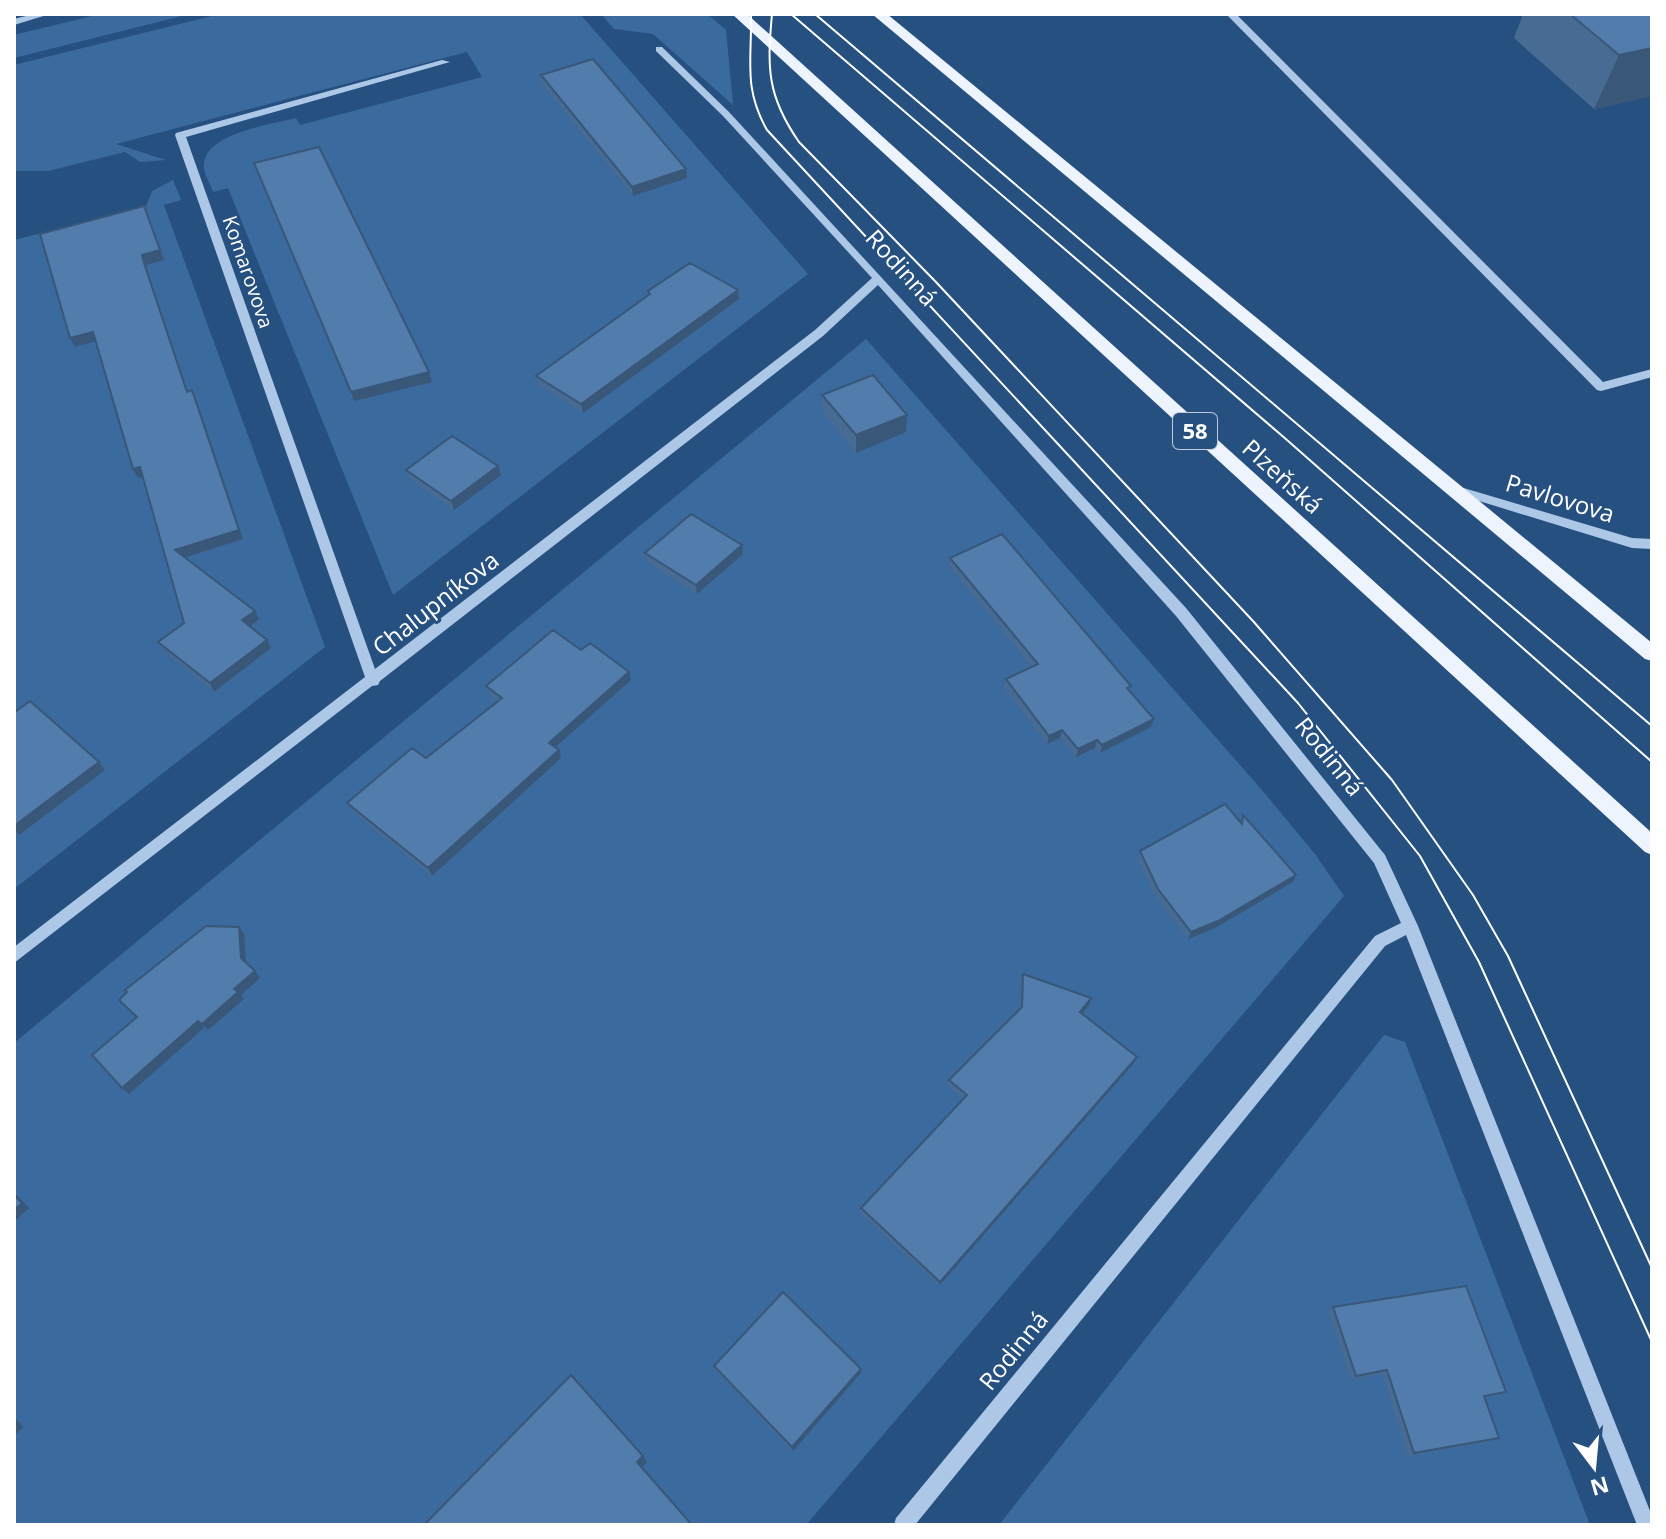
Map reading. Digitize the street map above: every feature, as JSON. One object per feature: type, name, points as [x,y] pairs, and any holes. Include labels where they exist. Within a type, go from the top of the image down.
[{"type":"main road","name":"Plzeňská","points":[[739,14],[1652,846]]},
{"type":"main road","points":[[879,14],[1652,654]]},
{"type":"street","points":[[14,22],[45,14]]},
{"type":"street","points":[[1231,14],[1601,387],[1652,373]]},
{"type":"street","name":"Rodinná","points":[[659,49],[726,114],[1181,612],[1380,859],[1410,926],[1380,941],[903,1525]]},
{"type":"street","name":"Komarovova","points":[[373,681],[180,135],[445,62]]},
{"type":"street","name":"Chalupníkova","points":[[14,956],[807,343],[878,279]]},
{"type":"street","name":"Pavlovova","points":[[1457,490],[1587,531],[1632,543],[1652,544]]},
{"type":"street","points":[[1410,926],[1646,1525]]},
{"type":"shaded area","points":[[100,14],[190,14],[14,58],[14,35]]},
{"type":"shaded area","points":[[220,14],[580,14],[808,274],[393,595],[228,188],[213,192],[204,162],[208,152],[217,144],[243,131],[296,118],[300,125],[482,77],[467,52],[116,144],[166,160],[140,162],[125,152],[48,171],[14,171],[14,65]]},
{"type":"shaded area","points":[[601,14],[707,14],[726,30],[733,105],[653,34],[614,29]]},
{"type":"shaded area","points":[[173,180],[181,200],[164,205],[325,647],[14,889],[14,240],[146,206],[152,191]]},
{"type":"shaded area","points":[[866,339],[1262,790],[1315,854],[1344,896],[806,1525],[14,1525],[14,1043]]},
{"type":"shaded area","points":[[1384,1035],[1405,1042],[1590,1525],[999,1525]]},
{"type":"building","points":[[1570,14],[1652,14],[1652,48],[1619,55]]},
{"type":"building","points":[[593,59],[686,169],[632,187],[541,75]]},
{"type":"building","points":[[319,147],[429,372],[351,392],[254,163]]},
{"type":"building","points":[[144,206],[160,250],[142,255],[144,263],[187,392],[192,390],[239,530],[175,550],[255,611],[242,620],[267,640],[210,683],[158,642],[184,623],[140,467],[133,469],[93,332],[70,338],[40,234]]},
{"type":"building","points":[[690,263],[738,290],[581,404],[536,376],[650,294],[648,291]]},
{"type":"building","points":[[873,375],[907,415],[856,435],[822,395]]},
{"type":"building","points":[[452,436],[498,466],[451,501],[406,470]]},
{"type":"building","points":[[691,514],[742,545],[696,585],[645,553]]},
{"type":"building","points":[[1002,534],[1131,686],[1127,688],[1154,719],[1102,745],[1097,740],[1078,749],[1062,730],[1049,736],[1006,679],[1038,664],[950,558]]},
{"type":"building","points":[[553,630],[581,650],[590,643],[629,672],[549,743],[559,750],[428,868],[347,803],[412,748],[426,758],[502,698],[486,686]]},
{"type":"building","points":[[30,701],[99,762],[14,826],[14,713]]},
{"type":"building","points":[[1225,804],[1242,824],[1243,815],[1296,875],[1218,921],[1191,932],[1158,889],[1140,851]]},
{"type":"building","points":[[206,926],[239,927],[241,958],[255,971],[234,989],[238,992],[202,1024],[198,1021],[122,1088],[92,1055],[137,1017],[119,1000],[127,992],[125,990]]},
{"type":"building","points":[[1023,974],[1091,998],[1080,1012],[1137,1057],[940,1282],[861,1208],[967,1095],[949,1080],[1022,1007]]},
{"type":"building","points":[[14,1195],[22,1203],[14,1210]]},
{"type":"building","points":[[1466,1286],[1506,1392],[1484,1396],[1499,1438],[1414,1453],[1387,1370],[1356,1376],[1333,1307]]},
{"type":"building","points":[[783,1292],[861,1369],[792,1447],[714,1366]]},
{"type":"building","points":[[571,1375],[643,1456],[637,1462],[692,1525],[424,1525]]},
{"type":"tram line","points":[[751,14],[752,87],[759,115],[767,130],[1298,703],[1420,856],[1479,962],[1652,1342]]},
{"type":"tram line","points":[[772,14],[770,66],[775,96],[799,142],[935,281],[1253,621],[1392,780],[1473,895],[1508,956],[1652,1268]]},
{"type":"tram line","points":[[791,14],[1287,440],[1652,762]]},
{"type":"tram line","points":[[815,14],[1652,726]]}]
